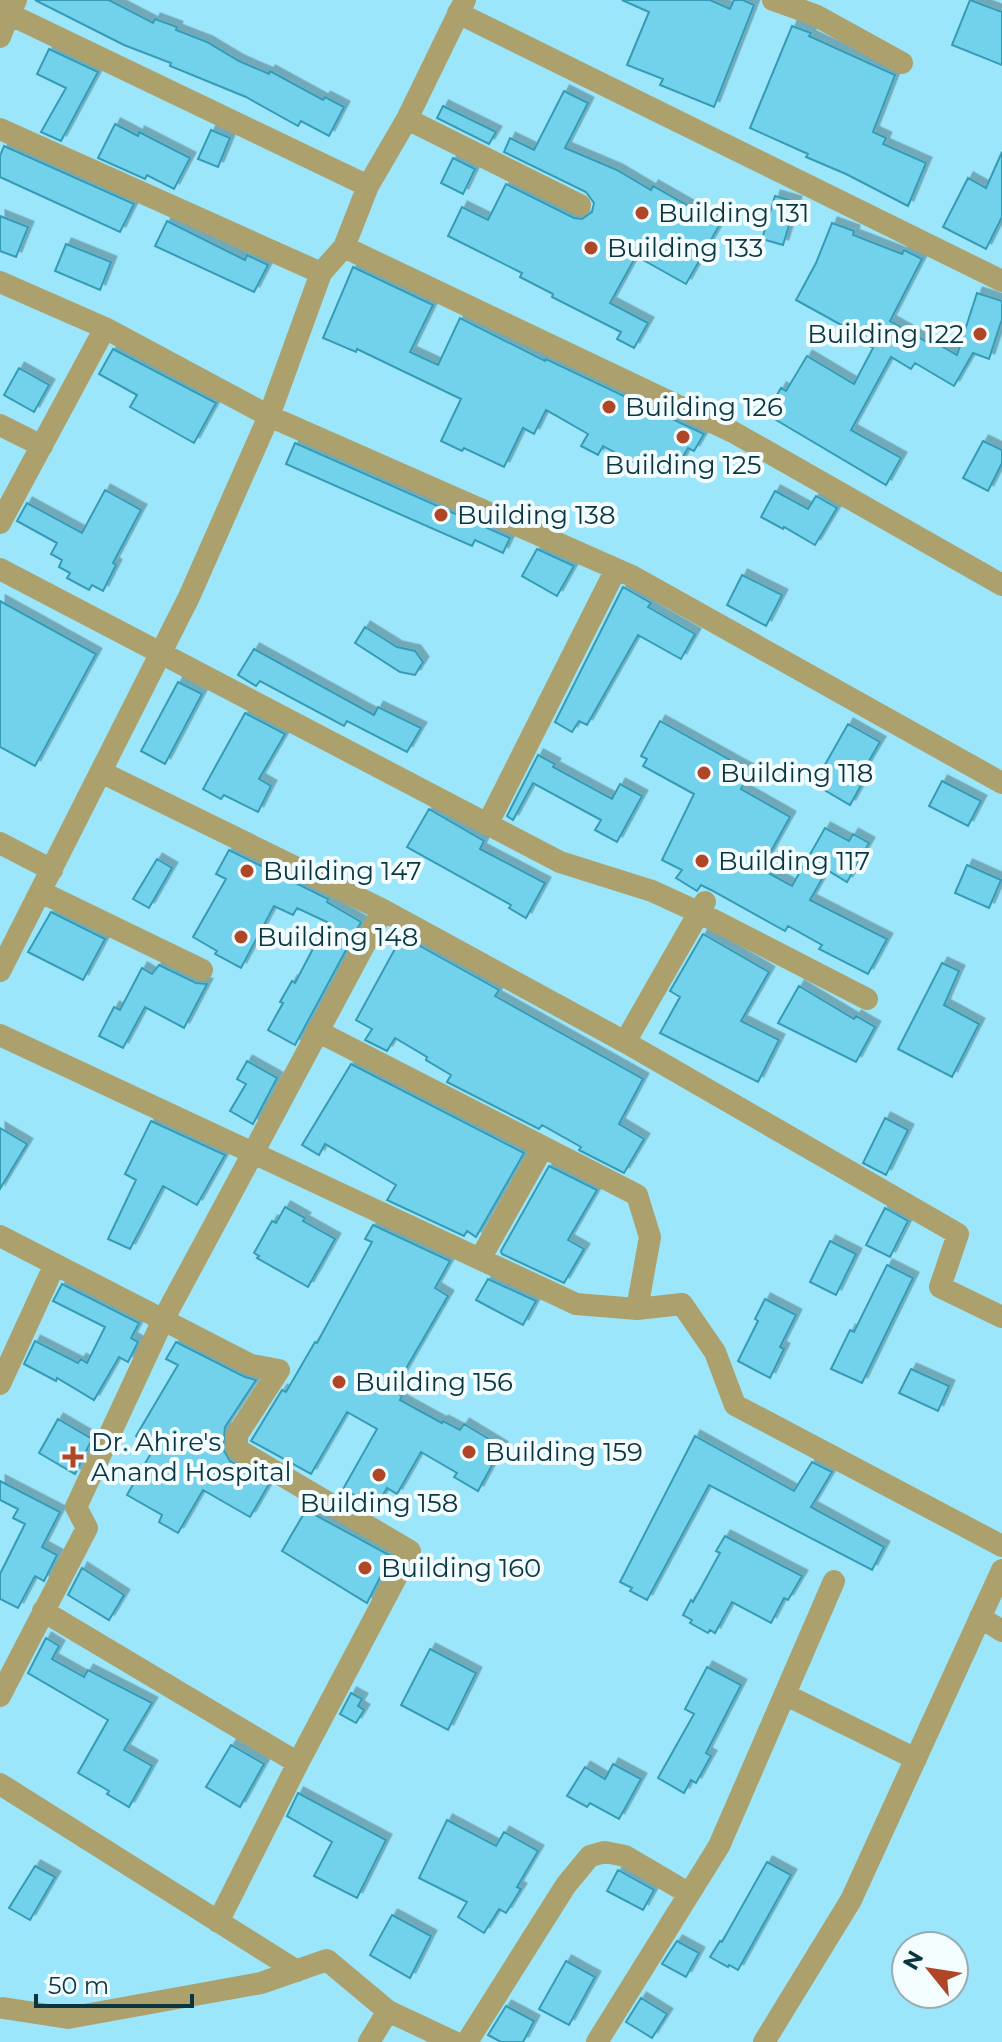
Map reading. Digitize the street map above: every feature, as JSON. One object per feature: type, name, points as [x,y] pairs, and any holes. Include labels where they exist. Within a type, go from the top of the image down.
[{"type":"street","points":[[773,0],[815,15],[902,63]]},
{"type":"street","points":[[0,971],[189,597],[269,416],[321,273],[344,247],[368,186],[407,119],[462,7],[1002,281]]},
{"type":"street","points":[[0,37],[8,8],[368,186]]},
{"type":"street","points":[[407,119],[580,205]]},
{"type":"street","points":[[0,129],[321,273]]},
{"type":"street","points":[[344,247],[733,432],[997,582],[1002,559]]},
{"type":"street","points":[[0,282],[105,328],[269,416],[616,569],[1002,783]]},
{"type":"street","points":[[0,523],[105,328]]},
{"type":"street","points":[[0,425],[42,446]]},
{"type":"street","points":[[0,569],[560,862],[702,907],[867,999]]},
{"type":"street","points":[[488,823],[616,569]]},
{"type":"street","points":[[101,772],[383,910],[625,1042],[958,1234],[940,1287],[1002,1317]]},
{"type":"street","points":[[0,843],[52,870]]},
{"type":"street","points":[[41,892],[202,970]]},
{"type":"street","points":[[625,1042],[702,907]]},
{"type":"street","points":[[0,1696],[87,1528],[76,1507],[163,1320],[383,910]]},
{"type":"street","points":[[317,1031],[637,1195],[650,1237],[637,1309]]},
{"type":"street","points":[[0,1035],[576,1304],[637,1309],[682,1304],[715,1352],[735,1405],[1002,1546]]},
{"type":"street","points":[[480,1259],[543,1147]]},
{"type":"street","points":[[0,1236],[251,1365],[279,1370],[237,1435],[237,1449],[410,1551],[218,1922]]},
{"type":"street","points":[[0,1384],[55,1264]]},
{"type":"street","points":[[764,2042],[851,1900],[1002,1570]]},
{"type":"street","points":[[597,2042],[719,1846],[834,1581]]},
{"type":"street","points":[[43,1611],[298,1763]]},
{"type":"street","points":[[980,1617],[1002,1631]]},
{"type":"street","points":[[786,1695],[916,1759]]},
{"type":"street","points":[[0,1784],[297,1971]]},
{"type":"street","points":[[467,2042],[566,1885],[590,1856],[605,1852],[625,1856],[688,1893]]},
{"type":"street","points":[[1,2009],[68,2018],[261,1983],[327,1960],[388,2011],[454,2042]]},
{"type":"street","points":[[369,2042],[388,2011]]},
{"type":"building","points":[[35,0],[109,0],[153,23],[155,19],[177,27],[176,30],[207,42],[239,61],[269,74],[270,71],[323,100],[325,97],[344,107],[329,136],[301,121],[298,126],[246,97],[124,45]]},
{"type":"building","points":[[622,0],[710,0],[730,9],[734,0],[754,5],[714,107],[660,85],[663,79],[627,65],[649,12]]},
{"type":"building","points":[[970,0],[1002,12],[1002,65],[952,45]]},
{"type":"building","points":[[792,26],[895,75],[873,132],[886,138],[883,144],[926,163],[908,206],[750,128]]},
{"type":"building","points":[[49,49],[98,72],[61,141],[41,132],[66,88],[37,74]]},
{"type":"building","points":[[564,91],[588,103],[565,148],[617,170],[651,190],[653,186],[720,224],[686,284],[636,256],[610,303],[648,323],[634,348],[617,339],[621,332],[552,297],[553,294],[520,277],[522,273],[448,236],[462,207],[488,220],[506,184],[574,218],[582,219],[592,212],[594,203],[586,192],[504,152],[510,138],[534,150]]},
{"type":"building","points":[[443,106],[496,132],[489,144],[437,118]]},
{"type":"building","points":[[115,124],[138,136],[139,132],[190,158],[174,189],[147,175],[145,179],[98,158]]},
{"type":"building","points":[[211,130],[230,138],[218,167],[198,159]]},
{"type":"building","points":[[4,146],[134,204],[120,232],[0,177],[0,156]]},
{"type":"building","points":[[1002,152],[1002,217],[986,249],[943,227],[968,178],[986,188]]},
{"type":"building","points":[[453,158],[475,169],[463,194],[441,183]]},
{"type":"building","points":[[775,196],[796,202],[783,245],[762,239]]},
{"type":"building","points":[[0,216],[28,227],[16,257],[0,251]]},
{"type":"building","points":[[167,221],[245,260],[247,255],[268,265],[254,292],[155,246]]},
{"type":"building","points":[[832,223],[854,231],[853,235],[902,254],[904,250],[922,259],[890,321],[934,346],[936,343],[957,355],[977,293],[1002,301],[1002,319],[989,359],[973,353],[954,386],[915,363],[911,369],[891,357],[851,430],[901,458],[886,485],[766,414],[781,388],[786,391],[807,356],[854,384],[873,348],[843,331],[845,327],[796,300],[816,263]]},
{"type":"building","points":[[66,244],[111,262],[100,290],[55,271]]},
{"type":"building","points":[[353,267],[433,305],[410,352],[438,365],[460,318],[704,434],[694,451],[688,448],[673,475],[642,458],[638,465],[603,446],[598,455],[581,446],[588,434],[546,410],[534,434],[523,428],[504,467],[464,448],[462,451],[441,441],[461,399],[357,349],[356,352],[323,338]]},
{"type":"building","points":[[113,349],[216,403],[194,443],[130,407],[137,395],[99,374]]},
{"type":"building","points":[[19,368],[49,385],[34,412],[4,395]]},
{"type":"building","points":[[983,441],[1002,450],[1002,463],[988,491],[963,478]]},
{"type":"building","points":[[295,443],[510,538],[503,553],[475,540],[472,546],[286,464]]},
{"type":"building","points":[[105,490],[141,510],[113,563],[116,565],[103,591],[92,585],[89,590],[67,578],[70,573],[59,567],[62,560],[51,554],[57,543],[17,521],[27,503],[82,533]]},
{"type":"building","points":[[775,491],[808,509],[816,496],[837,508],[815,545],[761,517]]},
{"type":"building","points":[[537,549],[574,566],[557,596],[522,576]]},
{"type":"building","points":[[742,575],[782,595],[766,626],[727,605]]},
{"type":"building","points":[[623,587],[651,603],[648,607],[695,634],[681,659],[638,635],[587,725],[579,721],[572,732],[555,722]]},
{"type":"building","points":[[0,601],[96,654],[35,766],[0,747]]},
{"type":"building","points":[[365,627],[397,647],[415,651],[423,662],[415,675],[400,672],[355,643]]},
{"type":"building","points":[[254,649],[374,715],[378,707],[421,728],[407,752],[347,721],[344,726],[260,681],[256,686],[238,675]]},
{"type":"building","points":[[178,682],[202,694],[165,764],[141,751]]},
{"type":"building","points":[[245,713],[285,734],[259,779],[271,786],[258,812],[224,795],[221,799],[203,789]]},
{"type":"building","points":[[660,721],[750,771],[741,789],[790,817],[761,869],[792,886],[825,828],[849,841],[853,834],[869,843],[847,882],[827,870],[810,900],[887,939],[868,974],[819,949],[822,945],[788,926],[785,931],[701,885],[697,891],[676,878],[682,870],[662,860],[694,794],[643,766],[647,759],[641,756]]},
{"type":"building","points":[[848,724],[880,742],[859,778],[864,780],[850,805],[814,784]]},
{"type":"building","points":[[538,755],[555,764],[553,767],[612,799],[620,784],[642,796],[617,842],[595,830],[601,820],[533,783],[513,820],[507,816]]},
{"type":"building","points":[[942,781],[981,801],[968,826],[929,806]]},
{"type":"building","points":[[429,809],[484,841],[480,849],[545,883],[526,918],[509,908],[511,905],[407,847]]},
{"type":"building","points":[[229,850],[328,899],[327,902],[361,922],[295,1045],[268,1030],[283,1003],[280,1002],[292,981],[295,983],[327,922],[297,908],[293,915],[274,906],[241,968],[215,954],[217,951],[193,937],[226,879],[216,874]]},
{"type":"building","points":[[157,859],[172,868],[149,908],[133,899]]},
{"type":"building","points":[[967,865],[1001,880],[989,908],[955,893]]},
{"type":"building","points":[[51,912],[105,939],[83,980],[28,952]]},
{"type":"building","points":[[703,934],[769,972],[741,1021],[779,1040],[758,1082],[660,1033],[680,997],[670,991]]},
{"type":"building","points":[[402,936],[499,990],[495,996],[643,1079],[619,1124],[644,1139],[624,1173],[579,1150],[581,1147],[542,1125],[539,1129],[447,1082],[451,1075],[395,1038],[387,1051],[365,1040],[372,1029],[356,1020]]},
{"type":"building","points":[[942,963],[959,971],[944,1005],[979,1024],[952,1077],[898,1049]]},
{"type":"building","points":[[159,965],[196,983],[207,984],[184,1028],[145,1007],[123,1048],[99,1036],[114,1007],[120,1010],[142,968],[152,974]]},
{"type":"building","points":[[799,986],[854,1019],[856,1016],[875,1027],[856,1062],[778,1023]]},
{"type":"building","points":[[247,1061],[277,1078],[253,1124],[230,1111],[246,1084],[237,1079]]},
{"type":"building","points":[[351,1064],[524,1153],[476,1237],[467,1231],[464,1236],[387,1200],[396,1185],[325,1144],[319,1155],[302,1145]]},
{"type":"building","points":[[885,1118],[908,1130],[886,1175],[863,1163]]},
{"type":"building","points":[[151,1121],[225,1155],[197,1205],[163,1186],[130,1249],[108,1239],[136,1180],[125,1174]]},
{"type":"building","points":[[0,1128],[27,1144],[0,1189]]},
{"type":"building","points":[[549,1166],[597,1190],[568,1240],[584,1249],[564,1283],[501,1251]]},
{"type":"building","points":[[285,1207],[335,1239],[308,1287],[257,1258],[259,1256],[254,1253],[272,1221],[276,1223]]},
{"type":"building","points":[[885,1208],[908,1221],[890,1257],[866,1245]]},
{"type":"building","points":[[373,1225],[450,1261],[435,1288],[448,1296],[393,1391],[402,1396],[400,1400],[442,1423],[460,1430],[464,1424],[502,1447],[478,1491],[454,1477],[457,1473],[421,1452],[397,1494],[387,1488],[376,1507],[343,1489],[377,1429],[347,1412],[311,1474],[251,1441],[282,1390],[286,1392],[317,1343],[372,1242],[365,1239]]},
{"type":"building","points":[[830,1241],[856,1254],[836,1295],[810,1282]]},
{"type":"building","points":[[887,1265],[913,1278],[862,1383],[831,1369],[850,1330],[854,1332]]},
{"type":"building","points":[[488,1279],[536,1301],[523,1325],[476,1300]]},
{"type":"building","points":[[62,1284],[139,1323],[131,1338],[138,1342],[128,1362],[119,1357],[94,1400],[57,1378],[56,1381],[24,1364],[35,1341],[78,1363],[81,1359],[87,1363],[105,1327],[53,1301]]},
{"type":"building","points":[[765,1299],[796,1315],[780,1347],[784,1349],[770,1378],[738,1361]]},
{"type":"building","points":[[176,1342],[256,1380],[225,1427],[223,1449],[230,1461],[269,1484],[250,1517],[203,1490],[178,1533],[159,1522],[162,1515],[127,1495],[154,1448],[136,1436],[178,1365],[166,1359]]},
{"type":"building","points":[[911,1369],[949,1386],[938,1411],[899,1393]]},
{"type":"building","points":[[58,1419],[92,1439],[75,1474],[39,1453]]},
{"type":"building","points":[[695,1436],[794,1491],[812,1462],[832,1472],[811,1507],[884,1547],[872,1570],[709,1485],[647,1600],[630,1591],[632,1588],[620,1582]]},
{"type":"building","points":[[0,1481],[60,1512],[42,1547],[57,1555],[44,1581],[35,1576],[18,1608],[0,1599],[0,1574],[25,1524],[13,1518],[18,1509],[0,1500]]},
{"type":"building","points":[[306,1510],[391,1556],[367,1603],[282,1551]]},
{"type":"building","points":[[725,1536],[802,1576],[788,1600],[784,1598],[771,1623],[732,1602],[715,1633],[710,1630],[708,1633],[690,1623],[692,1620],[683,1615],[720,1553],[716,1551]]},
{"type":"building","points":[[82,1568],[124,1595],[109,1620],[68,1595]]},
{"type":"building","points":[[46,1638],[59,1646],[52,1659],[84,1677],[88,1670],[152,1703],[124,1750],[152,1766],[129,1807],[78,1773],[108,1720],[28,1673]]},
{"type":"building","points":[[430,1649],[476,1673],[448,1730],[401,1705]]},
{"type":"building","points":[[707,1667],[741,1685],[706,1753],[711,1756],[696,1783],[691,1780],[684,1793],[658,1778],[694,1714],[685,1709]]},
{"type":"building","points":[[351,1693],[362,1699],[358,1706],[364,1710],[356,1723],[340,1714]]},
{"type":"building","points":[[231,1745],[264,1764],[240,1807],[206,1787]]},
{"type":"building","points":[[613,1764],[641,1779],[619,1819],[590,1803],[587,1807],[567,1796],[585,1767],[605,1779]]},
{"type":"building","points":[[298,1793],[386,1840],[357,1898],[314,1876],[332,1842],[287,1816]]},
{"type":"building","points":[[447,1820],[496,1846],[504,1832],[538,1851],[506,1913],[499,1909],[484,1933],[458,1917],[467,1902],[419,1878]]},
{"type":"building","points":[[767,1862],[791,1875],[738,1970],[728,1967],[710,1957],[722,1942]]},
{"type":"building","points":[[35,1866],[55,1877],[30,1920],[9,1908]]},
{"type":"building","points":[[618,1870],[654,1890],[643,1910],[607,1891]]},
{"type":"building","points":[[392,1915],[431,1936],[410,1978],[370,1955]]},
{"type":"building","points":[[677,1941],[699,1953],[686,1977],[662,1964]]},
{"type":"building","points":[[566,1961],[595,1977],[569,2025],[539,2009]]},
{"type":"building","points":[[641,1998],[667,2014],[652,2038],[626,2022]]},
{"type":"building","points":[[506,2006],[534,2021],[523,2042],[501,2042],[488,2035]]},
{"type":"place","name":"Building 131","points":[[642,213]]},
{"type":"place","name":"Building 133","points":[[591,248]]},
{"type":"place","name":"Building 122","points":[[980,334]]},
{"type":"place","name":"Building 126","points":[[609,407]]},
{"type":"place","name":"Building 125","points":[[683,437]]},
{"type":"place","name":"Building 138","points":[[441,515]]},
{"type":"place","name":"Building 118","points":[[704,773]]},
{"type":"place","name":"Building 117","points":[[702,861]]},
{"type":"place","name":"Building 147","points":[[247,871]]},
{"type":"place","name":"Building 148","points":[[241,937]]},
{"type":"place","name":"Building 156","points":[[339,1382]]},
{"type":"place","name":"Building 159","points":[[469,1452]]},
{"type":"place","name":"Dr. Ahire's Anand Hospital","points":[[73,1457]]},
{"type":"place","name":"Building 158","points":[[379,1475]]},
{"type":"place","name":"Building 160","points":[[365,1568]]}]
